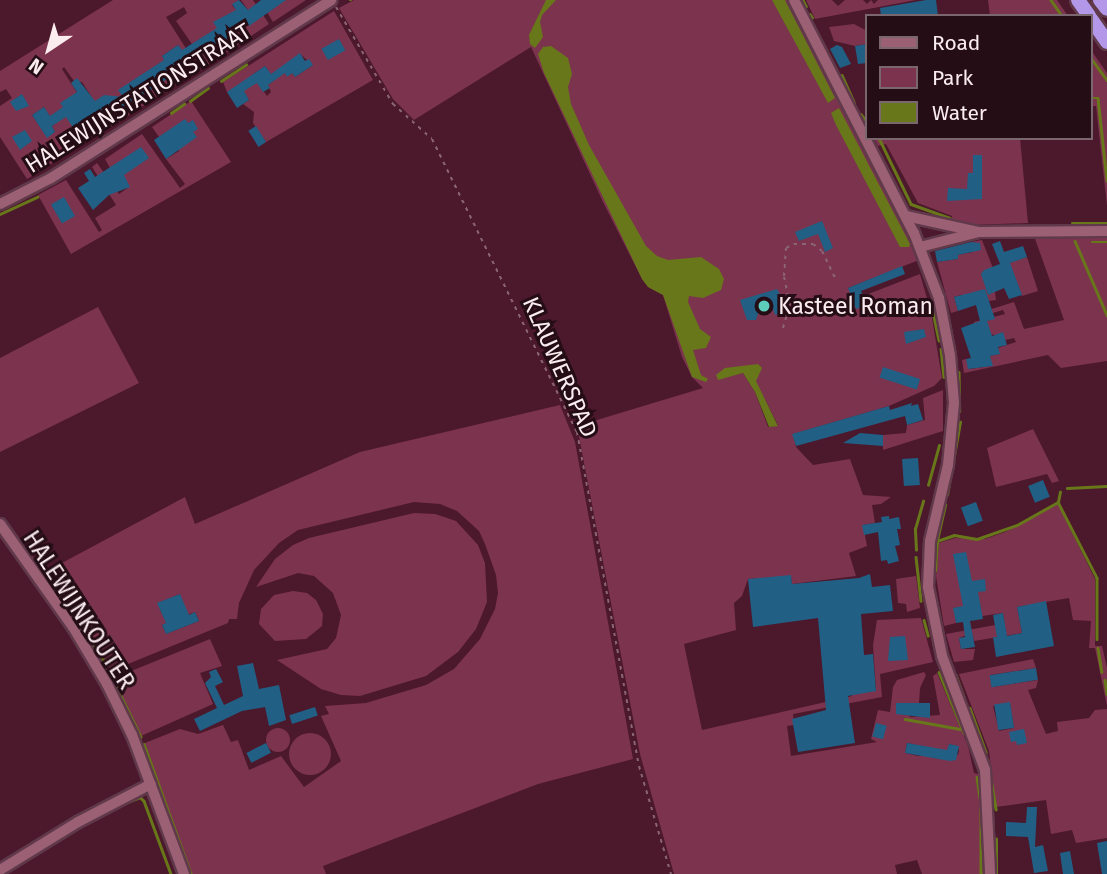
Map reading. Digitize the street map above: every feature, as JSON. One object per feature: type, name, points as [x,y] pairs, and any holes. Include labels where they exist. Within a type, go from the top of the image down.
[{"type":"highway","points":[[1093,21],[1107,42]]},
{"type":"street","name":"HALEWIJNSTATIONSTRAAT","points":[[0,204],[51,178],[331,0]]},
{"type":"street","points":[[794,0],[866,139]]},
{"type":"street","points":[[867,140],[920,247],[942,308],[950,355],[954,403],[948,465],[930,541],[928,587],[942,656],[985,770],[990,874]]},
{"type":"street","points":[[906,216],[979,232],[1107,231]]},
{"type":"street","points":[[920,247],[979,232]]},
{"type":"street","name":"HALEWIJNKOUTER","points":[[0,524],[73,627],[107,684],[152,784],[184,874]]},
{"type":"street","points":[[0,870],[78,822],[152,784]]},
{"type":"path","name":"KLAUWERSPAD","points":[[331,0],[385,93],[400,113],[432,139],[577,432],[639,766],[671,874]]},
{"type":"path","points":[[783,328],[790,305],[784,276],[786,248],[793,244],[813,244],[822,251],[836,280]]},
{"type":"green space","points":[[113,0],[239,0],[232,5],[249,25],[248,10],[241,0],[253,0],[269,24],[206,66],[200,56],[213,47],[205,36],[192,44],[176,21],[187,13],[184,7],[166,17],[199,69],[111,127],[82,82],[74,81],[64,67],[62,69],[102,132],[27,179],[0,137],[0,106],[12,98],[6,89],[0,92],[0,71]],"holes":[[[178,45],[188,59],[181,64],[183,68],[174,74],[162,56]],[[44,107],[55,124],[52,126],[55,132],[47,137],[32,115]]]},
{"type":"green space","points":[[277,0],[306,0],[273,22],[267,12]]},
{"type":"green space","points":[[354,0],[789,0],[919,260],[848,288],[860,308],[867,305],[863,296],[920,274],[931,312],[942,378],[934,386],[889,406],[793,434],[796,447],[813,465],[850,459],[863,495],[891,497],[881,504],[872,505],[875,523],[863,525],[867,546],[849,553],[856,576],[792,584],[791,576],[748,579],[742,596],[734,603],[736,630],[684,644],[702,730],[852,696],[852,693],[876,690],[873,645],[877,620],[921,618],[933,662],[880,674],[882,697],[793,714],[794,725],[787,726],[791,756],[877,742],[871,739],[878,710],[890,712],[893,687],[897,680],[924,672],[926,675],[920,688],[919,703],[897,703],[896,714],[909,714],[910,717],[940,715],[933,676],[937,673],[968,746],[974,773],[978,774],[984,804],[983,874],[922,874],[917,860],[895,865],[897,874],[674,874],[640,754],[577,426],[703,388],[692,377],[682,357],[663,295],[648,287],[642,279],[531,47],[414,120],[393,99],[339,8]],"holes":[[[747,366],[758,386],[778,425],[768,427],[755,392],[743,373],[718,379]],[[907,743],[947,751],[949,744],[958,746],[959,751],[958,755],[918,756],[905,753]]]},
{"type":"green space","points":[[806,0],[832,0],[838,6],[845,0],[863,0],[867,4],[871,0],[874,4],[878,0],[916,0],[815,19]]},
{"type":"green space","points":[[988,0],[1057,0],[1067,14],[990,14]]},
{"type":"green space","points":[[334,11],[373,80],[266,142],[253,123],[254,112],[243,104],[249,100],[246,95],[227,92],[223,82]],"holes":[[[300,54],[313,65],[295,77],[292,73],[287,76],[282,68]],[[265,66],[275,80],[268,85],[271,92],[267,96],[252,75]]]},
{"type":"green space","points":[[854,24],[866,30],[866,44],[855,46],[834,41],[829,27]]},
{"type":"green space","points":[[1093,53],[1107,73],[1107,206],[1096,106],[1093,106]]},
{"type":"green space","points":[[191,101],[231,162],[71,254],[38,195],[66,180],[99,232],[102,230],[95,218],[116,205],[92,167],[97,163],[119,194],[129,187],[117,164],[110,168],[105,159],[142,134],[180,188],[185,184],[166,159],[179,151],[167,132],[159,137],[152,127]]},
{"type":"green space","points":[[875,140],[1020,140],[1028,223],[971,225],[952,221],[952,216],[918,203],[886,144],[878,146]]},
{"type":"green space","points":[[1034,236],[1107,236],[1107,361],[1061,368],[1048,355],[964,373],[962,360],[966,359],[969,369],[992,366],[990,356],[999,354],[998,348],[1016,342],[1014,338],[1005,340],[995,335],[977,333],[974,322],[1005,314],[1003,310],[986,315],[985,311],[1014,302],[1024,329],[1064,320]]},
{"type":"green space","points":[[982,240],[996,276],[993,278],[996,300],[961,295],[954,297],[958,311],[951,313],[937,262],[958,259],[958,255],[973,252],[971,242]]},
{"type":"green space","points":[[1027,257],[1038,291],[1022,296],[1014,275],[1001,266]]},
{"type":"green space","points":[[98,307],[139,383],[0,452],[0,358]]},
{"type":"green space","points":[[943,390],[943,431],[883,450],[883,435],[906,433],[907,425],[925,420],[923,398]]},
{"type":"green space","points":[[560,405],[575,442],[633,759],[538,784],[323,866],[326,874],[190,874],[145,743],[180,729],[198,734],[223,725],[231,742],[238,740],[249,770],[281,756],[304,787],[341,761],[321,716],[329,714],[325,706],[366,703],[426,685],[454,669],[480,639],[495,609],[498,593],[496,575],[479,531],[457,511],[440,504],[414,502],[298,530],[279,543],[254,570],[239,603],[237,619],[229,619],[228,623],[111,671],[47,571],[185,497],[195,524],[360,452]],"holes":[[[180,594],[182,617],[195,612],[199,621],[166,634],[162,625],[171,621],[167,610],[161,612],[158,603]]]},
{"type":"green space","points":[[1033,429],[1059,481],[1052,483],[1047,474],[996,487],[987,448]]},
{"type":"green space","points":[[1058,504],[1095,579],[1095,646],[1102,646],[1107,668],[1107,706],[1095,648],[1089,648],[1091,621],[1073,620],[1069,598],[1017,607],[1022,633],[974,641],[972,633],[959,638],[961,649],[975,649],[973,660],[954,662],[946,634],[995,625],[1006,632],[1003,613],[982,616],[980,604],[954,608],[956,623],[944,626],[936,576],[939,543],[955,538],[985,539],[1005,532]]},
{"type":"green space","points":[[414,513],[435,514],[456,521],[478,545],[485,563],[487,602],[476,629],[458,652],[426,676],[360,696],[341,695],[321,689],[277,660],[327,649],[336,638],[341,615],[333,593],[314,576],[298,573],[256,587],[275,559],[293,545],[309,538]]},
{"type":"green space","points":[[916,576],[920,608],[907,612],[906,604],[898,603],[896,579]]},
{"type":"green space","points":[[293,591],[307,593],[316,600],[323,614],[322,626],[306,639],[275,641],[259,624],[261,609],[274,595]]},
{"type":"green space","points":[[210,639],[222,666],[200,673],[213,704],[141,736],[114,678]]},
{"type":"green space","points":[[1033,659],[1036,668],[990,675],[992,687],[1038,680],[1036,688],[1028,690],[1046,734],[1058,731],[1057,722],[1089,718],[1095,710],[1107,709],[1107,838],[1076,843],[1072,830],[1051,834],[1046,800],[996,807],[989,751],[959,674]],"holes":[[[1010,703],[1014,728],[999,731],[993,706]]]},
{"type":"green space","points":[[278,728],[287,731],[290,740],[287,749],[278,752],[269,749],[266,740],[269,731]]},
{"type":"green space","points":[[310,733],[325,739],[331,754],[325,769],[310,775],[295,769],[289,754],[295,739]]},
{"type":"water","points":[[546,0],[556,0],[542,15],[540,22],[543,37],[535,48],[530,44],[529,35]]},
{"type":"water","points":[[772,0],[785,0],[835,98],[828,103]]},
{"type":"water","points":[[551,46],[568,58],[572,74],[568,87],[571,104],[589,145],[646,246],[657,256],[668,260],[701,257],[719,269],[724,279],[721,290],[703,298],[689,296],[688,302],[700,329],[711,337],[706,348],[693,350],[701,375],[708,379],[706,382],[692,377],[663,295],[648,287],[642,279],[544,73],[538,54],[543,47]]},
{"type":"water","points":[[839,108],[910,244],[909,247],[900,247],[836,125],[831,113]]},
{"type":"water","points":[[758,364],[762,368],[756,381],[778,426],[769,427],[755,392],[743,373],[718,380],[716,375],[725,368]]},
{"type":"building","points":[[239,0],[248,10],[261,0],[286,0],[249,26],[246,20],[233,28],[231,36],[200,56],[197,53],[181,64],[184,68],[86,132],[78,135],[66,117],[52,126],[55,132],[47,138],[32,115],[44,107],[50,116],[63,107],[60,103],[77,92],[71,83],[77,78],[95,101],[104,95],[123,97],[118,90],[164,60],[162,56],[178,45],[182,50],[217,28],[213,22],[236,10],[232,4]]},
{"type":"building","points":[[936,0],[938,14],[881,14],[880,8]]},
{"type":"building","points":[[339,39],[345,50],[328,60],[322,49]]},
{"type":"building","points":[[866,44],[866,63],[858,64],[855,46]]},
{"type":"building","points":[[837,45],[842,47],[851,64],[840,68],[830,49]]},
{"type":"building","points":[[300,53],[305,61],[309,59],[313,65],[295,77],[292,73],[287,77],[285,73],[263,92],[257,83],[244,91],[249,100],[237,108],[227,92],[265,66],[271,74]]},
{"type":"building","points":[[22,94],[29,106],[16,111],[10,102]]},
{"type":"building","points":[[185,119],[188,123],[193,120],[198,129],[193,132],[197,137],[166,159],[154,140]]},
{"type":"building","points":[[256,126],[266,142],[258,147],[248,131]]},
{"type":"building","points":[[25,130],[32,141],[20,150],[12,137]]},
{"type":"building","points":[[141,147],[149,158],[124,175],[130,187],[109,195],[93,210],[78,188],[89,181],[84,173],[90,169],[95,177]]},
{"type":"building","points":[[973,155],[982,155],[982,199],[947,201],[948,188],[967,189],[968,173],[973,173]]},
{"type":"building","points":[[64,197],[75,216],[62,224],[51,205]]},
{"type":"building","points":[[822,221],[833,248],[825,252],[818,234],[799,241],[795,232]]},
{"type":"building","points":[[1000,241],[1004,252],[1023,246],[1027,257],[1010,263],[1022,295],[1009,299],[1004,288],[988,295],[981,274],[984,270],[1000,264],[992,244]]},
{"type":"building","points":[[971,242],[980,243],[981,250],[958,255],[958,259],[937,262],[935,251]]},
{"type":"building","points":[[902,266],[905,274],[861,291],[867,305],[856,309],[848,288]]},
{"type":"building","name":"Kasteel Roman","points":[[777,289],[787,307],[786,311],[775,315],[773,309],[758,314],[756,320],[747,320],[740,300]]},
{"type":"building","points":[[985,289],[995,319],[987,321],[992,336],[1003,332],[1007,345],[998,347],[1000,354],[990,356],[993,366],[968,369],[966,359],[971,358],[961,328],[980,321],[976,305],[958,311],[954,297]]},
{"type":"building","points":[[924,329],[926,337],[906,344],[904,332]]},
{"type":"building","points":[[883,367],[920,379],[917,390],[880,377]]},
{"type":"building","points":[[912,403],[911,406],[918,404],[923,420],[907,425],[905,416],[796,446],[792,434],[889,406],[890,410]]},
{"type":"building","points":[[860,433],[883,435],[883,446],[843,443]]},
{"type":"building","points":[[918,458],[920,485],[904,486],[902,459]]},
{"type":"building","points":[[1043,480],[1050,497],[1035,503],[1028,486]]},
{"type":"building","points":[[976,502],[983,521],[968,526],[961,507]]},
{"type":"building","points":[[889,516],[889,519],[899,517],[901,529],[897,529],[900,545],[895,546],[899,561],[888,564],[887,560],[881,561],[878,532],[864,535],[862,525],[882,522],[881,517]]},
{"type":"building","points":[[966,552],[972,581],[985,579],[986,591],[978,592],[983,619],[970,621],[975,647],[961,649],[959,638],[965,637],[963,622],[956,623],[953,608],[963,606],[953,554]]},
{"type":"building","points":[[870,574],[872,587],[890,585],[893,611],[861,614],[864,655],[873,654],[876,691],[848,696],[855,743],[798,752],[792,719],[826,710],[818,618],[753,627],[748,579],[791,575],[792,584],[859,578]]},
{"type":"building","points":[[180,594],[189,615],[195,612],[199,621],[166,634],[162,625],[166,623],[157,603]]},
{"type":"building","points":[[1046,601],[1054,646],[996,657],[993,637],[997,637],[993,615],[1003,613],[1007,636],[1022,633],[1017,607]]},
{"type":"building","points":[[905,636],[908,660],[888,661],[890,637]]},
{"type":"building","points":[[253,663],[259,689],[279,685],[286,720],[269,726],[265,707],[242,711],[200,731],[194,719],[217,708],[205,683],[211,677],[209,672],[216,669],[223,682],[215,686],[224,705],[243,696],[237,666]]},
{"type":"building","points":[[1036,668],[1038,680],[991,687],[990,675]]},
{"type":"building","points":[[1010,702],[1014,728],[998,730],[994,705]]},
{"type":"building","points":[[896,703],[930,703],[930,718],[896,714]]},
{"type":"building","points":[[315,707],[318,716],[292,724],[289,715]]},
{"type":"building","points":[[876,723],[887,726],[883,739],[872,737]]},
{"type":"building","points":[[1024,729],[1027,743],[1017,745],[1016,741],[1011,742],[1009,732]]},
{"type":"building","points":[[266,743],[271,753],[251,763],[246,753]]},
{"type":"building","points":[[907,743],[947,750],[949,744],[959,746],[956,760],[950,761],[905,753]]},
{"type":"building","points":[[1027,807],[1037,807],[1035,847],[1043,845],[1048,871],[1034,873],[1028,837],[1006,836],[1006,822],[1026,823]]},
{"type":"building","points":[[1107,841],[1107,874],[1102,874],[1097,843]]},
{"type":"building","points":[[1070,851],[1074,874],[1063,874],[1060,853]]},
{"type":"waterway","points":[[803,0],[806,6]]},
{"type":"waterway","points":[[1051,0],[1061,14]]},
{"type":"waterway","points":[[1093,61],[1107,80]]},
{"type":"waterway","points":[[221,81],[246,65]]},
{"type":"waterway","points":[[842,75],[854,102]]},
{"type":"waterway","points":[[190,101],[208,88]]},
{"type":"waterway","points":[[1093,98],[1098,98],[1107,181]]},
{"type":"waterway","points":[[171,113],[184,104]]},
{"type":"waterway","points":[[861,114],[866,121]]},
{"type":"waterway","points":[[880,140],[911,204],[950,218]]},
{"type":"waterway","points":[[0,214],[37,197]]},
{"type":"waterway","points":[[1072,223],[1107,223]]},
{"type":"waterway","points":[[1075,241],[1107,315]]},
{"type":"waterway","points":[[1092,242],[1107,242]]},
{"type":"waterway","points":[[933,312],[939,340]]},
{"type":"waterway","points":[[941,349],[944,377]]},
{"type":"waterway","points":[[959,372],[960,411]]},
{"type":"waterway","points":[[947,495],[960,422]]},
{"type":"waterway","points":[[928,485],[939,445]]},
{"type":"waterway","points":[[1067,488],[1107,486]]},
{"type":"waterway","points":[[935,571],[937,541],[954,535],[977,539],[1017,525],[1058,502],[1060,492]]},
{"type":"waterway","points":[[916,550],[915,529],[923,501]]},
{"type":"waterway","points":[[1058,502],[1097,578],[1097,639]]},
{"type":"waterway","points":[[937,540],[945,505]]},
{"type":"waterway","points":[[916,557],[921,601]]},
{"type":"waterway","points":[[48,572],[107,665]]},
{"type":"waterway","points":[[924,620],[928,635]]},
{"type":"waterway","points":[[1098,648],[1102,672]]},
{"type":"waterway","points":[[939,672],[964,733]]},
{"type":"waterway","points":[[956,675],[964,697]]},
{"type":"waterway","points":[[113,679],[141,737]]},
{"type":"waterway","points":[[1105,680],[1107,694]]},
{"type":"waterway","points":[[970,708],[986,752]]},
{"type":"waterway","points":[[905,719],[960,729]]},
{"type":"waterway","points":[[144,744],[191,874]]},
{"type":"waterway","points":[[988,760],[996,809]]},
{"type":"waterway","points":[[977,777],[980,798]]},
{"type":"waterway","points":[[122,804],[140,797],[144,801],[171,874]]},
{"type":"waterway","points":[[981,809],[981,874]]},
{"type":"waterway","points":[[64,836],[85,823]]},
{"type":"waterway","points":[[996,839],[996,874]]},
{"type":"place","name":"Kasteel Roman","points":[[764,306]]}]
